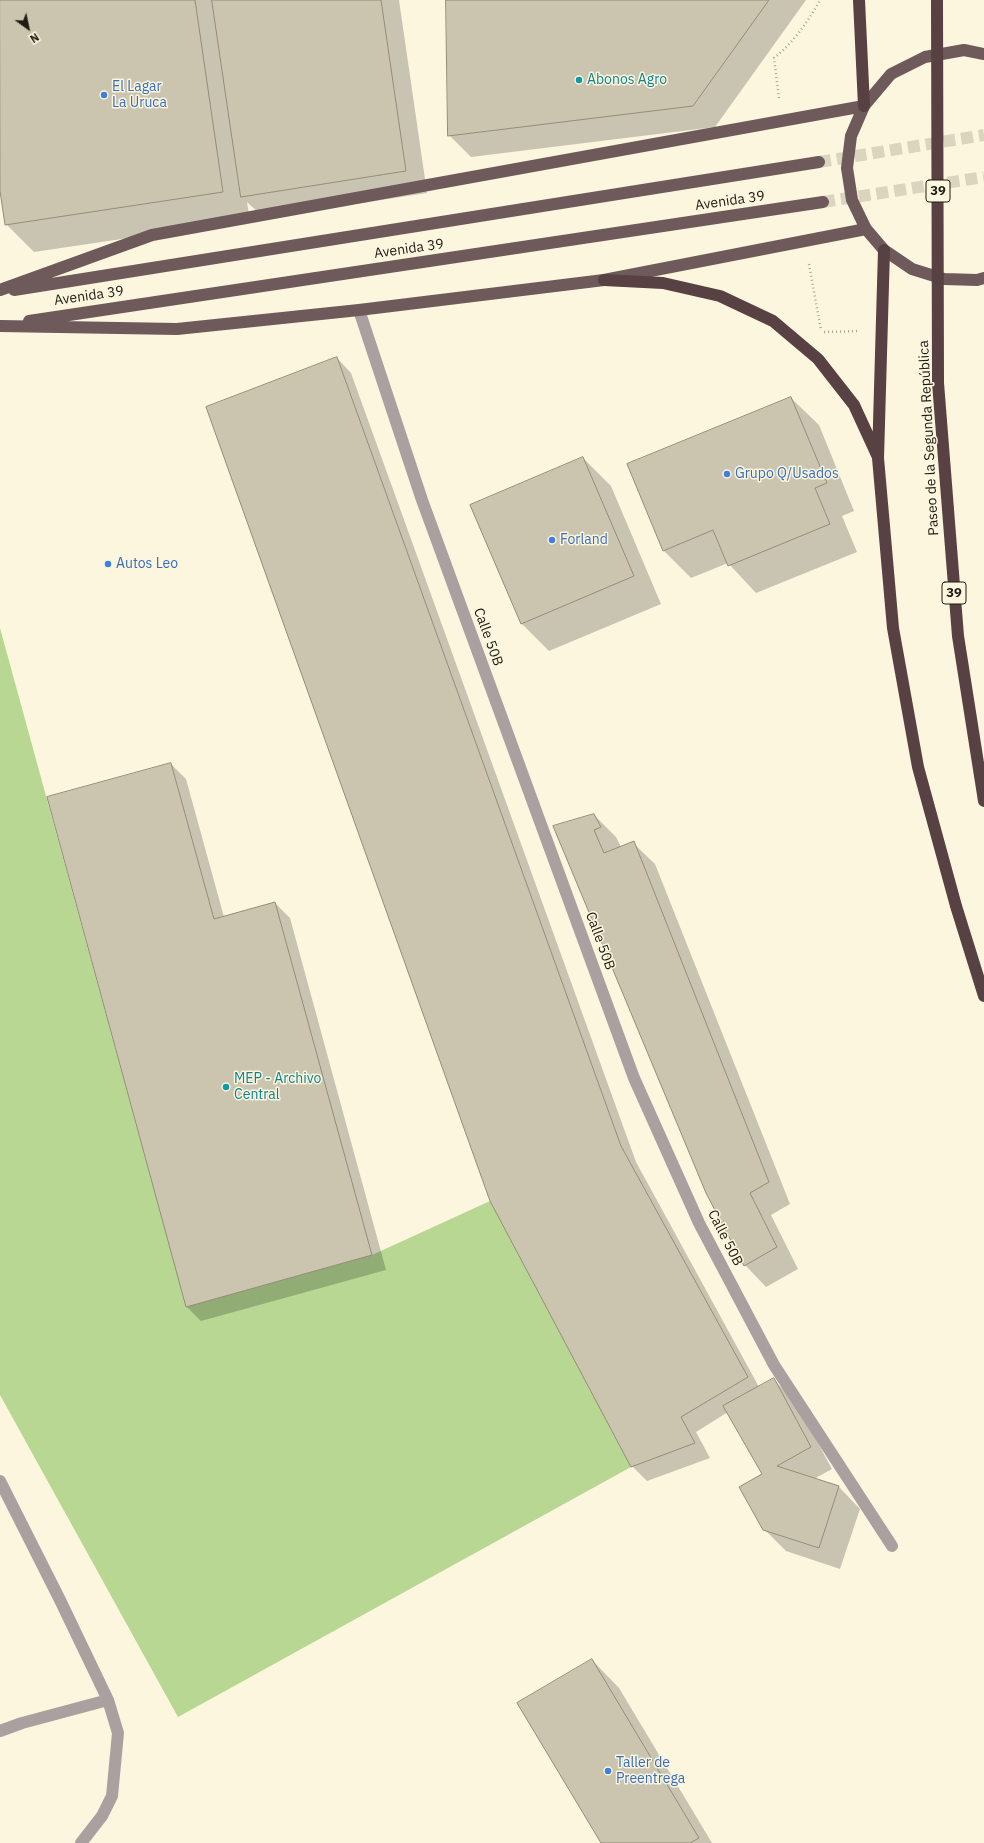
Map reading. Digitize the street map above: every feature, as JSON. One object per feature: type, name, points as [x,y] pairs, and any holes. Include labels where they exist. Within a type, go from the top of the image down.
[{"type":"highway","points":[[859,0],[864,106]]},
{"type":"highway","name":"Paseo de la Segunda República","points":[[937,0],[938,383],[958,636],[984,801]]},
{"type":"highway","points":[[884,250],[878,458],[893,628],[918,767],[956,906],[984,996]]},
{"type":"highway","points":[[604,280],[663,283],[720,296],[773,321],[818,359],[854,405],[878,458]]},
{"type":"main road","points":[[984,54],[964,50],[925,57],[891,74],[864,106],[851,136],[847,168],[852,200],[866,229],[884,250],[912,269],[944,279],[977,280],[984,278]]},
{"type":"main road","points":[[0,291],[152,235],[864,106]]},
{"type":"main road","name":"Avenida 39","points":[[0,291],[819,162]]},
{"type":"main road","name":"Avenida 39","points":[[0,325],[823,202]]},
{"type":"main road","points":[[0,325],[177,329],[359,310],[604,280],[866,229]]},
{"type":"street","name":"Calle 50B","points":[[359,310],[422,500],[634,1078],[700,1223],[774,1365],[892,1546]]},
{"type":"street","points":[[0,1481],[108,1700],[118,1733],[112,1796],[102,1816],[81,1843]]},
{"type":"street","points":[[0,1731],[22,1723],[108,1700]]},
{"type":"path","points":[[782,121],[774,58],[783,50],[810,18],[820,0]]},
{"type":"path","points":[[805,241],[822,333]]},
{"type":"path","points":[[799,343],[810,333],[882,329]]},
{"type":"green space","points":[[0,628],[186,1307],[372,1255],[490,1201],[631,1467],[178,1717],[0,1395]]},
{"type":"building","name":"El Lagar La Uruca","points":[[0,0],[195,0],[223,192],[5,225],[0,191]]},
{"type":"building","points":[[212,0],[381,0],[406,171],[241,197]]},
{"type":"building","name":"Abonos Agro","points":[[446,0],[769,0],[693,106],[448,136]]},
{"type":"building","points":[[337,357],[621,1146],[748,1377],[681,1417],[695,1443],[631,1467],[490,1201],[206,407]]},
{"type":"building","name":"Grupo Q/Usados","points":[[791,397],[827,483],[815,488],[830,524],[728,566],[713,530],[663,551],[627,464]]},
{"type":"building","name":"Forland","points":[[583,457],[634,576],[521,624],[470,505]]},
{"type":"building","name":"MEP - Archivo Central","points":[[171,763],[214,919],[275,902],[372,1255],[186,1307],[47,797]]},
{"type":"building","points":[[594,814],[601,827],[594,830],[604,853],[634,841],[769,1182],[750,1193],[777,1247],[744,1266],[706,1193],[553,826]]},
{"type":"building","points":[[774,1378],[811,1447],[777,1466],[839,1486],[819,1548],[763,1530],[739,1487],[762,1474],[723,1406]]},
{"type":"building","name":"Taller de Preentrega","points":[[592,1659],[699,1838],[690,1843],[601,1843],[517,1703]]},
{"type":"tunnel","points":[[819,162],[984,135]]},
{"type":"tunnel","points":[[823,202],[984,177]]},
{"type":"place","name":"Abonos Agro","points":[[579,80]]},
{"type":"place","name":"El Lagar La Uruca","points":[[104,95]]},
{"type":"place","name":"Grupo Q/Usados","points":[[727,474]]},
{"type":"place","name":"Forland","points":[[552,540]]},
{"type":"place","name":"Autos Leo","points":[[108,564]]},
{"type":"place","name":"MEP - Archivo Central","points":[[226,1087]]},
{"type":"place","name":"Taller de Preentrega","points":[[608,1771]]}]
